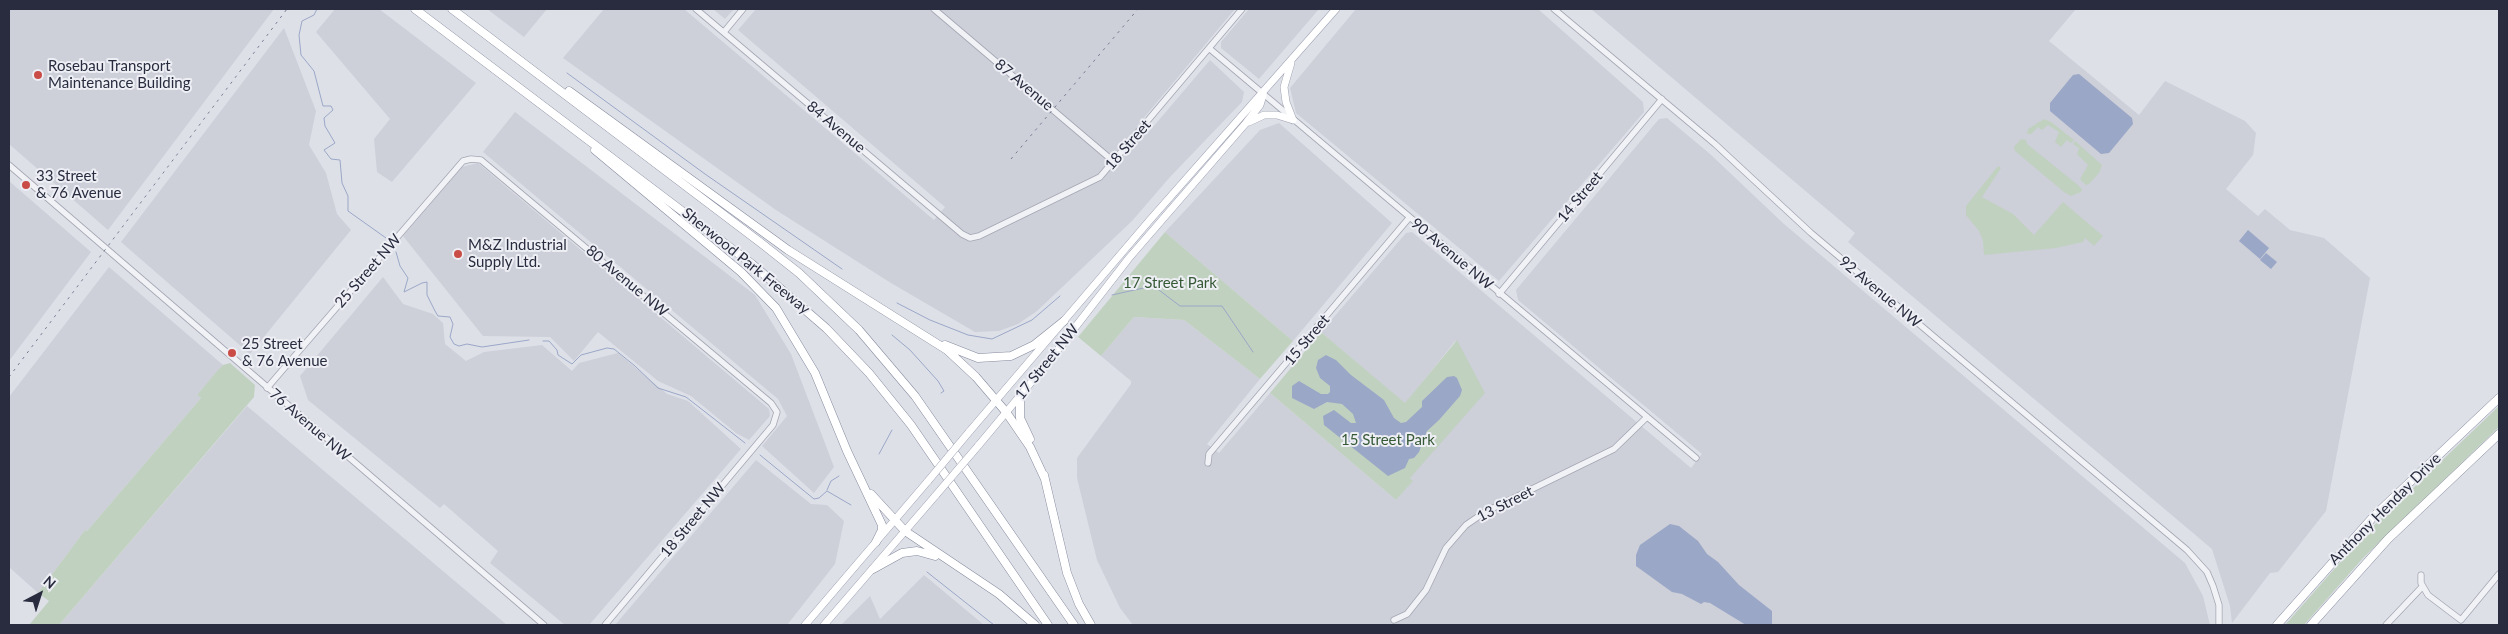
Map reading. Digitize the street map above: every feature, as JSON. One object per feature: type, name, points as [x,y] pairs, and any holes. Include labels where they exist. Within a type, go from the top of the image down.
[{"type":"highway","name":"Sherwood Park Freeway","points":[[415,9],[776,283],[848,350],[911,425],[1048,625]]},
{"type":"highway","name":"Sherwood Park Freeway","points":[[452,9],[791,267],[859,330],[921,403],[1074,625]]},
{"type":"highway","points":[[502,47],[537,68],[788,250],[930,338],[966,368],[1006,412],[1030,446],[1045,479]]},
{"type":"highway","points":[[573,128],[591,147],[741,272],[776,308],[815,373],[882,525],[882,530],[876,542]]},
{"type":"highway","points":[[930,338],[978,358],[1000,358],[1027,350],[1064,321]]},
{"type":"highway","points":[[1020,396],[1020,418],[1041,462],[1067,572],[1079,604],[1091,625]]},
{"type":"highway","name":"Anthony Henday Drive","points":[[2277,625],[2374,516],[2499,398]]},
{"type":"highway","name":"Anthony Henday Drive","points":[[2311,625],[2388,539],[2499,434]]},
{"type":"highway","points":[[861,480],[880,505],[905,531],[1012,603],[1035,625]]},
{"type":"highway","points":[[872,569],[894,556],[910,551],[929,553],[959,568]]},
{"type":"main road","name":"17 Street NW","points":[[805,625],[1064,321],[1336,9]]},
{"type":"main road","points":[[1292,60],[1284,87],[1286,102],[1293,120]]},
{"type":"main road","name":"17 Street NW","points":[[824,625],[978,446],[1129,258],[1246,123],[1260,106],[1263,94]]},
{"type":"main road","points":[[1246,123],[1264,115],[1277,115],[1293,120]]},
{"type":"street","name":"84 Avenue","points":[[696,9],[962,234],[970,238],[979,236]]},
{"type":"street","points":[[724,32],[743,9]]},
{"type":"street","name":"87 Avenue","points":[[934,9],[1113,161]]},
{"type":"street","name":"18 Street","points":[[979,236],[1100,177],[1242,9]]},
{"type":"street","name":"92 Avenue NW","points":[[1554,9],[1715,144],[1811,233],[2187,550],[2207,572],[2218,605],[2219,625]]},
{"type":"street","name":"90 Avenue NW","points":[[1210,49],[1646,418],[1696,458]]},
{"type":"street","name":"14 Street","points":[[1499,294],[1662,99]]},
{"type":"street","name":"25 Street NW","points":[[267,388],[454,171],[463,161],[471,159]]},
{"type":"street","name":"80 Avenue NW","points":[[471,159],[482,160],[771,402],[777,412]]},
{"type":"street","name":"76 Avenue NW","points":[[9,165],[544,625]]},
{"type":"street","name":"15 Street","points":[[1208,463],[1209,454],[1409,218]]},
{"type":"street","name":"18 Street NW","points":[[604,625],[773,425],[777,412]]},
{"type":"street","name":"13 Street","points":[[1394,620],[1407,614],[1421,598],[1431,583],[1446,548],[1466,525],[1485,512],[1614,449],[1646,418]]},
{"type":"street","points":[[2421,575],[2422,587],[2428,595],[2461,620],[2499,574]]},
{"type":"street","points":[[2386,625],[2422,587]]},
{"type":"shaded area","points":[[9,9],[274,9],[108,230],[9,144]]},
{"type":"shaded area","points":[[335,9],[379,9],[476,83],[392,182],[377,172],[374,139],[390,119],[316,32]]},
{"type":"shaded area","points":[[487,9],[547,9],[524,37]]},
{"type":"shaded area","points":[[604,9],[684,9],[934,220],[945,207],[738,30],[756,9],[1235,9],[1137,126],[1147,134],[1210,60],[1244,92],[1242,102],[1170,177],[1132,221],[1037,311],[1018,324],[999,331],[975,332],[891,283],[776,210],[563,58]]},
{"type":"shaded area","points":[[713,9],[734,9],[725,19]]},
{"type":"shaded area","points":[[1249,9],[1319,9],[1259,79],[1221,48],[1221,42]]},
{"type":"shaded area","points":[[1356,9],[1538,9],[1643,102],[1644,112],[1499,281],[1296,113],[1290,88]]},
{"type":"shaded area","points":[[1591,9],[2076,9],[2049,41],[2139,115],[2165,81],[2245,121],[2256,133],[2253,155],[2226,189],[2258,216],[2265,209],[2290,230],[2324,238],[2370,278],[2326,511],[2278,572],[2270,573],[2232,623],[2230,606],[2212,549],[1848,242],[1855,233]]},
{"type":"shaded area","points":[[284,28],[316,111],[309,145],[326,173],[337,214],[351,230],[250,354],[121,242]]},
{"type":"shaded area","points":[[515,112],[755,295],[791,354],[834,467],[814,493],[762,446],[787,416],[778,399],[483,152]]},
{"type":"shaded area","points":[[1667,118],[1710,154],[1784,224],[2185,563],[2203,596],[2210,625],[1133,625],[1120,608],[1097,560],[1077,478],[1077,458],[1131,384],[1131,381],[1101,356],[1134,317],[1184,320],[1260,379],[1207,444],[1219,453],[1270,393],[1396,500],[1412,481],[1410,478],[1456,340],[1405,404],[1321,332],[1406,233],[1412,232],[1691,468],[1702,454],[1518,300],[1516,290],[1659,119]]},
{"type":"shaded area","points":[[1279,123],[1392,223],[1293,341],[1165,232],[1260,130]]},
{"type":"shaded area","points":[[478,163],[769,409],[770,416],[749,440],[736,433],[691,396],[658,381],[598,332],[574,361],[550,337],[483,336],[403,236],[462,167]]},
{"type":"shaded area","points":[[9,181],[91,252],[9,361]]},
{"type":"shaded area","points":[[109,267],[223,365],[197,395],[201,398],[87,531],[85,530],[38,593],[9,567],[9,397]]},
{"type":"shaded area","points":[[383,277],[403,304],[433,314],[443,323],[445,344],[466,361],[484,352],[542,345],[572,371],[579,363],[618,353],[667,394],[688,401],[741,449],[589,625],[565,625],[490,563],[498,551],[444,504],[440,508],[308,400],[300,376]]},
{"type":"shaded area","points":[[247,406],[507,625],[59,625]]},
{"type":"shaded area","points":[[756,460],[811,504],[827,505],[844,521],[835,564],[787,625],[615,625]]},
{"type":"shaded area","points":[[924,575],[984,625],[841,625],[870,596],[880,619]]},
{"type":"green space","points":[[2044,119],[2051,122],[2074,140],[2071,143],[2067,140],[2061,147],[2055,142],[2059,132],[2048,125],[2042,130],[2038,127],[2031,134],[2027,134],[2028,129]]},
{"type":"green space","points":[[2021,139],[2026,140],[2027,144],[2078,185],[2082,189],[2081,192],[2071,196],[2064,192],[2015,151],[2014,147]]},
{"type":"green space","points":[[2075,141],[2102,165],[2099,173],[2086,185],[2080,179],[2088,165],[2077,154],[2079,148],[2073,144]]},
{"type":"green space","points":[[1998,166],[2001,168],[1982,197],[2013,214],[2034,235],[2063,202],[2103,236],[2094,246],[2085,238],[2083,242],[2056,248],[1984,255],[1983,241],[1979,231],[1966,215],[1966,206]]},
{"type":"green space","name":"17 Street Park","points":[[1165,232],[1293,341],[1260,379],[1184,320],[1134,317],[1101,356],[1078,337]]},
{"type":"green space","name":"15 Street Park","points":[[1321,332],[1405,403],[1457,340],[1485,393],[1410,478],[1413,481],[1396,500],[1270,393]]},
{"type":"green space","points":[[230,363],[255,385],[254,397],[59,625],[29,625],[49,601],[38,593],[85,530],[87,531],[201,398],[197,395],[218,370],[223,365]]},
{"type":"green space","points":[[2499,406],[2499,427],[2364,557],[2304,625],[2285,625],[2365,534]]},
{"type":"water","points":[[2079,74],[2132,118],[2133,124],[2109,153],[2101,154],[2050,111],[2050,103],[2073,75]]},
{"type":"water","points":[[2248,230],[2269,248],[2260,259],[2239,241]]},
{"type":"water","points":[[2266,253],[2277,262],[2271,269],[2260,260]]},
{"type":"water","points":[[1326,355],[1336,360],[1351,375],[1384,400],[1394,418],[1401,423],[1406,422],[1422,407],[1422,401],[1447,377],[1454,376],[1457,378],[1462,390],[1460,396],[1427,431],[1419,452],[1414,458],[1409,459],[1405,468],[1388,476],[1324,425],[1323,416],[1334,410],[1351,423],[1356,423],[1353,414],[1342,404],[1327,402],[1314,409],[1292,398],[1292,386],[1299,381],[1321,394],[1328,394],[1330,392],[1330,386],[1320,378],[1316,368],[1318,360]]},
{"type":"water","points":[[1670,524],[1679,526],[1698,541],[1707,554],[1718,562],[1739,585],[1772,611],[1772,625],[1746,625],[1710,603],[1704,602],[1701,604],[1682,594],[1672,592],[1636,566],[1636,555],[1640,545]]},
{"type":"waterway","points":[[317,9],[314,15],[302,21],[299,35],[301,55],[314,71],[323,106],[331,106],[333,110],[324,118],[325,126],[335,143],[324,150],[331,159],[340,160],[342,183],[348,196],[348,211],[386,238]]},
{"type":"waterway","points":[[567,73],[705,174],[842,269]]},
{"type":"waterway","points":[[396,252],[400,266],[408,278],[404,292],[427,282],[427,295],[438,316],[450,317],[453,324],[450,337],[454,344],[482,347],[529,340]]},
{"type":"waterway","points":[[1112,295],[1155,287],[1180,306],[1222,306],[1253,352]]},
{"type":"waterway","points":[[897,303],[930,320],[968,335],[992,339],[1032,320],[1060,296]]},
{"type":"waterway","points":[[892,335],[910,350],[938,381],[944,391],[941,393]]},
{"type":"waterway","points":[[543,341],[549,341],[557,350],[558,355],[572,364],[581,355],[607,348],[614,349],[658,388],[686,397],[745,443]]},
{"type":"waterway","points":[[879,454],[892,430]]},
{"type":"waterway","points":[[760,455],[814,499],[819,498],[827,491],[851,505]]},
{"type":"waterway","points":[[827,490],[831,481],[839,476]]},
{"type":"waterway","points":[[927,572],[994,625]]},
{"type":"railway","points":[[9,377],[287,9]]},
{"type":"railway","points":[[1011,159],[1138,9]]},
{"type":"place","name":"Rosebau Transport Maintenance Building","points":[[38,75]]},
{"type":"place","name":"33 Street & 76 Avenue","points":[[26,185]]},
{"type":"place","name":"M&Z Industrial Supply Ltd.","points":[[458,254]]},
{"type":"place","name":"25 Street & 76 Avenue","points":[[232,353]]}]
